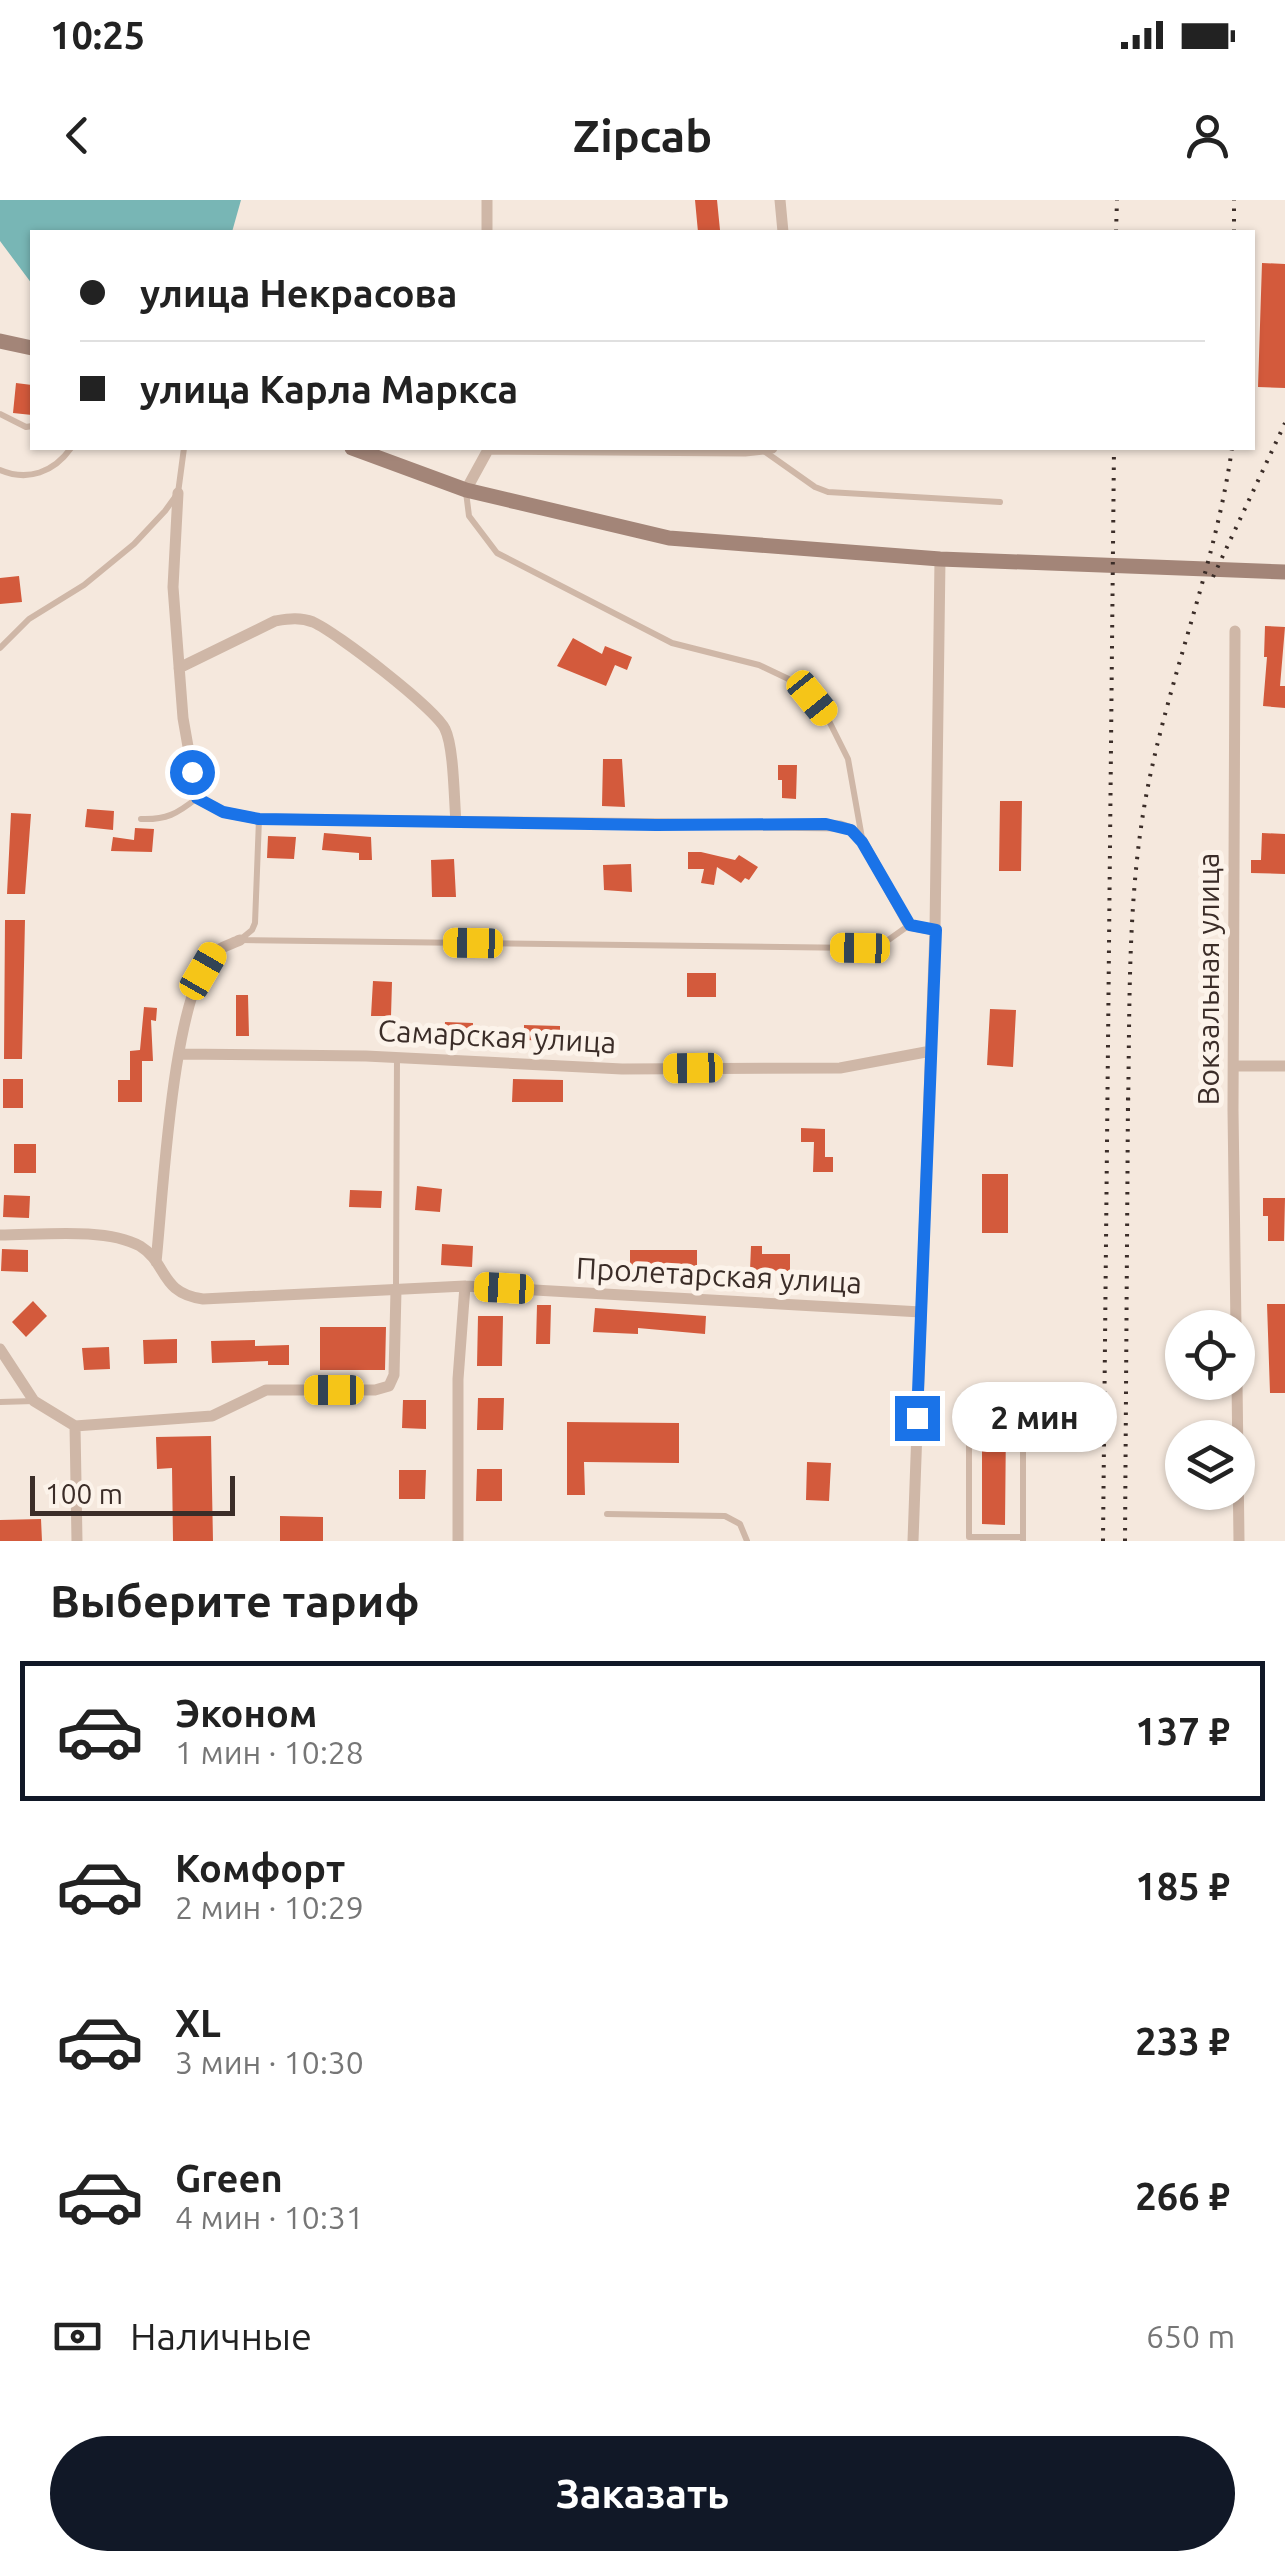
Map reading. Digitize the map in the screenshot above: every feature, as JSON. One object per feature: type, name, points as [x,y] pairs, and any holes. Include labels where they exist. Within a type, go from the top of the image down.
[{"type":"street","points":[[486,200],[487,230]]},
{"type":"street","points":[[780,200],[783,230]]},
{"type":"street","points":[[0,340],[30,348]]},
{"type":"street","points":[[357,450],[466,490],[669,538],[940,559],[1285,572]]},
{"type":"street","points":[[466,490],[488,450]]},
{"type":"street","points":[[178,493],[173,587],[183,718],[197,798],[223,812],[259,819],[826,824],[851,830],[862,842],[910,925],[936,930]]},
{"type":"street","points":[[914,1541],[936,930],[940,559]]},
{"type":"street","points":[[179,668],[275,621],[310,621],[338,636],[431,713],[447,732],[456,822]]},
{"type":"street","name":"Вокзальная улица","points":[[1235,630],[1236,1310]]},
{"type":"street","points":[[156,1262],[179,1054],[192,990],[214,952],[240,940]]},
{"type":"street","name":"Самарская улица","points":[[179,1054],[397,1057],[622,1069],[840,1068],[931,1051]]},
{"type":"street","points":[[1235,1066],[1285,1066]]},
{"type":"street","name":"Пролетарская улица","points":[[0,1235],[110,1237],[141,1247],[171,1286],[182,1294],[203,1299],[465,1286],[921,1312]]},
{"type":"street","points":[[458,1541],[458,1379],[465,1286]]},
{"type":"street","points":[[0,1349],[34,1402],[75,1426],[212,1416],[266,1390],[389,1386],[394,1375],[396,1290]]},
{"type":"street","points":[[1237,1400],[1239,1541]]},
{"type":"street","points":[[75,1426],[77,1541]]},
{"type":"lane","points":[[0,414],[30,426]]},
{"type":"lane","points":[[0,470],[25,477],[45,471],[69,450]]},
{"type":"lane","points":[[0,648],[30,619],[84,586],[134,544],[178,493],[184,450]]},
{"type":"lane","points":[[769,450],[815,488],[828,492],[1000,502]]},
{"type":"lane","points":[[466,490],[470,516],[497,553],[672,643],[759,666],[799,684],[826,715],[848,759],[862,842]]},
{"type":"lane","points":[[140,820],[163,820],[176,815],[197,798]]},
{"type":"lane","points":[[240,940],[254,923],[259,819]]},
{"type":"lane","points":[[240,940],[860,948],[884,943],[910,925]]},
{"type":"lane","points":[[396,1290],[397,1057]]},
{"type":"lane","points":[[0,1402],[34,1402]]},
{"type":"lane","points":[[969,1422],[969,1536],[1023,1539],[1023,1431]]},
{"type":"lane","points":[[606,1514],[724,1516],[740,1524],[746,1541]]},
{"type":"water","points":[[0,200],[241,200],[233,230],[30,230],[30,281],[0,241]]},
{"type":"building","points":[[695,200],[717,200],[720,230],[698,230]]},
{"type":"building","points":[[1262,263],[1285,264],[1285,388],[1258,387]]},
{"type":"building","points":[[16,383],[30,385],[30,415],[13,413]]},
{"type":"building","points":[[19,576],[22,602],[0,604],[0,578]]},
{"type":"building","points":[[1265,626],[1285,627],[1280,686],[1285,686],[1285,708],[1263,706]]},
{"type":"building","points":[[573,638],[602,654],[605,646],[632,657],[627,670],[615,665],[606,686],[557,666]]},
{"type":"building","points":[[603,759],[622,759],[625,807],[602,806]]},
{"type":"building","points":[[778,765],[797,765],[796,799],[782,798]]},
{"type":"building","points":[[1000,801],[1022,801],[1021,871],[999,871]]},
{"type":"building","points":[[87,809],[114,811],[113,830],[85,827]]},
{"type":"building","points":[[11,813],[31,814],[25,894],[7,894]]},
{"type":"building","points":[[135,828],[154,829],[152,852],[111,851],[113,837],[134,840]]},
{"type":"building","points":[[324,833],[371,837],[372,860],[359,860],[359,853],[322,850]]},
{"type":"building","points":[[1262,833],[1285,834],[1285,874],[1251,873],[1251,860],[1261,860]]},
{"type":"building","points":[[268,836],[296,837],[294,859],[267,858]]},
{"type":"building","points":[[688,852],[735,860],[739,855],[758,867],[749,880],[745,878],[741,883],[717,867],[714,885],[701,883],[704,869],[688,869]]},
{"type":"building","points":[[454,859],[456,897],[432,897],[431,860]]},
{"type":"building","points":[[631,864],[632,892],[604,890],[603,865]]},
{"type":"building","points":[[5,920],[25,920],[22,1059],[4,1059]]},
{"type":"building","points":[[687,973],[716,973],[716,997],[687,997]]},
{"type":"building","points":[[373,981],[392,982],[391,1016],[371,1016]]},
{"type":"building","points":[[236,995],[248,995],[249,1036],[236,1036]]},
{"type":"building","points":[[144,1007],[157,1008],[156,1021],[151,1020],[153,1061],[142,1061],[142,1102],[118,1102],[118,1080],[130,1080],[130,1051],[140,1050]]},
{"type":"building","points":[[990,1009],[1016,1010],[1013,1067],[987,1065]]},
{"type":"building","points":[[445,1022],[473,1023],[472,1044],[444,1038]]},
{"type":"building","points":[[524,1025],[560,1026],[560,1041],[524,1040]]},
{"type":"building","points":[[3,1079],[23,1079],[23,1108],[3,1108]]},
{"type":"building","points":[[513,1079],[563,1080],[563,1102],[512,1102]]},
{"type":"building","points":[[801,1128],[825,1129],[825,1157],[833,1157],[833,1172],[813,1172],[814,1142],[801,1142]]},
{"type":"building","points":[[14,1144],[36,1144],[36,1173],[14,1173]]},
{"type":"building","points":[[982,1174],[1008,1174],[1008,1233],[982,1233]]},
{"type":"building","points":[[417,1186],[442,1189],[440,1212],[415,1210]]},
{"type":"building","points":[[350,1190],[382,1191],[381,1208],[349,1207]]},
{"type":"building","points":[[4,1195],[30,1196],[29,1218],[3,1217]]},
{"type":"building","points":[[1263,1198],[1285,1198],[1284,1241],[1268,1241]]},
{"type":"building","points":[[442,1244],[473,1246],[472,1267],[441,1265]]},
{"type":"building","points":[[751,1246],[762,1246],[762,1254],[790,1254],[790,1271],[750,1270]]},
{"type":"building","points":[[2,1249],[28,1250],[28,1272],[1,1271]]},
{"type":"building","points":[[630,1250],[697,1250],[697,1278],[679,1278],[679,1269],[630,1269]]},
{"type":"building","points":[[33,1301],[47,1316],[26,1337],[12,1322]]},
{"type":"building","points":[[1267,1304],[1285,1304],[1285,1393],[1270,1393]]},
{"type":"building","points":[[537,1305],[551,1305],[550,1344],[536,1344]]},
{"type":"building","points":[[595,1308],[706,1316],[705,1334],[638,1328],[638,1334],[593,1332]]},
{"type":"building","points":[[478,1316],[503,1316],[502,1366],[477,1366]]},
{"type":"building","points":[[320,1327],[386,1327],[385,1370],[320,1370]]},
{"type":"building","points":[[177,1339],[177,1363],[144,1364],[143,1340]]},
{"type":"building","points":[[255,1340],[255,1346],[289,1345],[289,1365],[268,1365],[268,1361],[212,1363],[211,1341]]},
{"type":"building","points":[[109,1347],[110,1369],[84,1370],[82,1348]]},
{"type":"building","points":[[478,1398],[504,1398],[503,1430],[477,1430]]},
{"type":"building","points":[[403,1400],[426,1400],[426,1429],[402,1428]]},
{"type":"building","points":[[982,1421],[1006,1422],[1005,1525],[982,1524]]},
{"type":"building","points":[[567,1422],[679,1423],[679,1463],[584,1462],[585,1495],[567,1495]]},
{"type":"building","points":[[211,1436],[213,1541],[173,1541],[172,1468],[157,1469],[156,1437]]},
{"type":"building","points":[[807,1462],[831,1463],[829,1501],[806,1500]]},
{"type":"building","points":[[477,1469],[502,1469],[502,1501],[476,1501]]},
{"type":"building","points":[[399,1470],[426,1470],[425,1499],[399,1499]]},
{"type":"building","points":[[280,1516],[323,1517],[323,1541],[280,1541]]},
{"type":"building","points":[[41,1519],[42,1541],[0,1541],[0,1520]]},
{"type":"railway","points":[[1116,230],[1117,200]]},
{"type":"railway","points":[[1234,200],[1234,230]]},
{"type":"railway","points":[[1213,577],[1285,423]]},
{"type":"railway","points":[[1103,1541],[1114,450]]},
{"type":"railway","points":[[1128,1111],[1131,948],[1141,826],[1158,743],[1215,533],[1232,450]]},
{"type":"railway","points":[[1125,1541],[1128,1096]]},
{"type":"route","points":[[192,772],[197,798],[223,812],[259,819],[826,824],[851,830],[862,842],[910,925],[936,930],[917,1418]]}]
